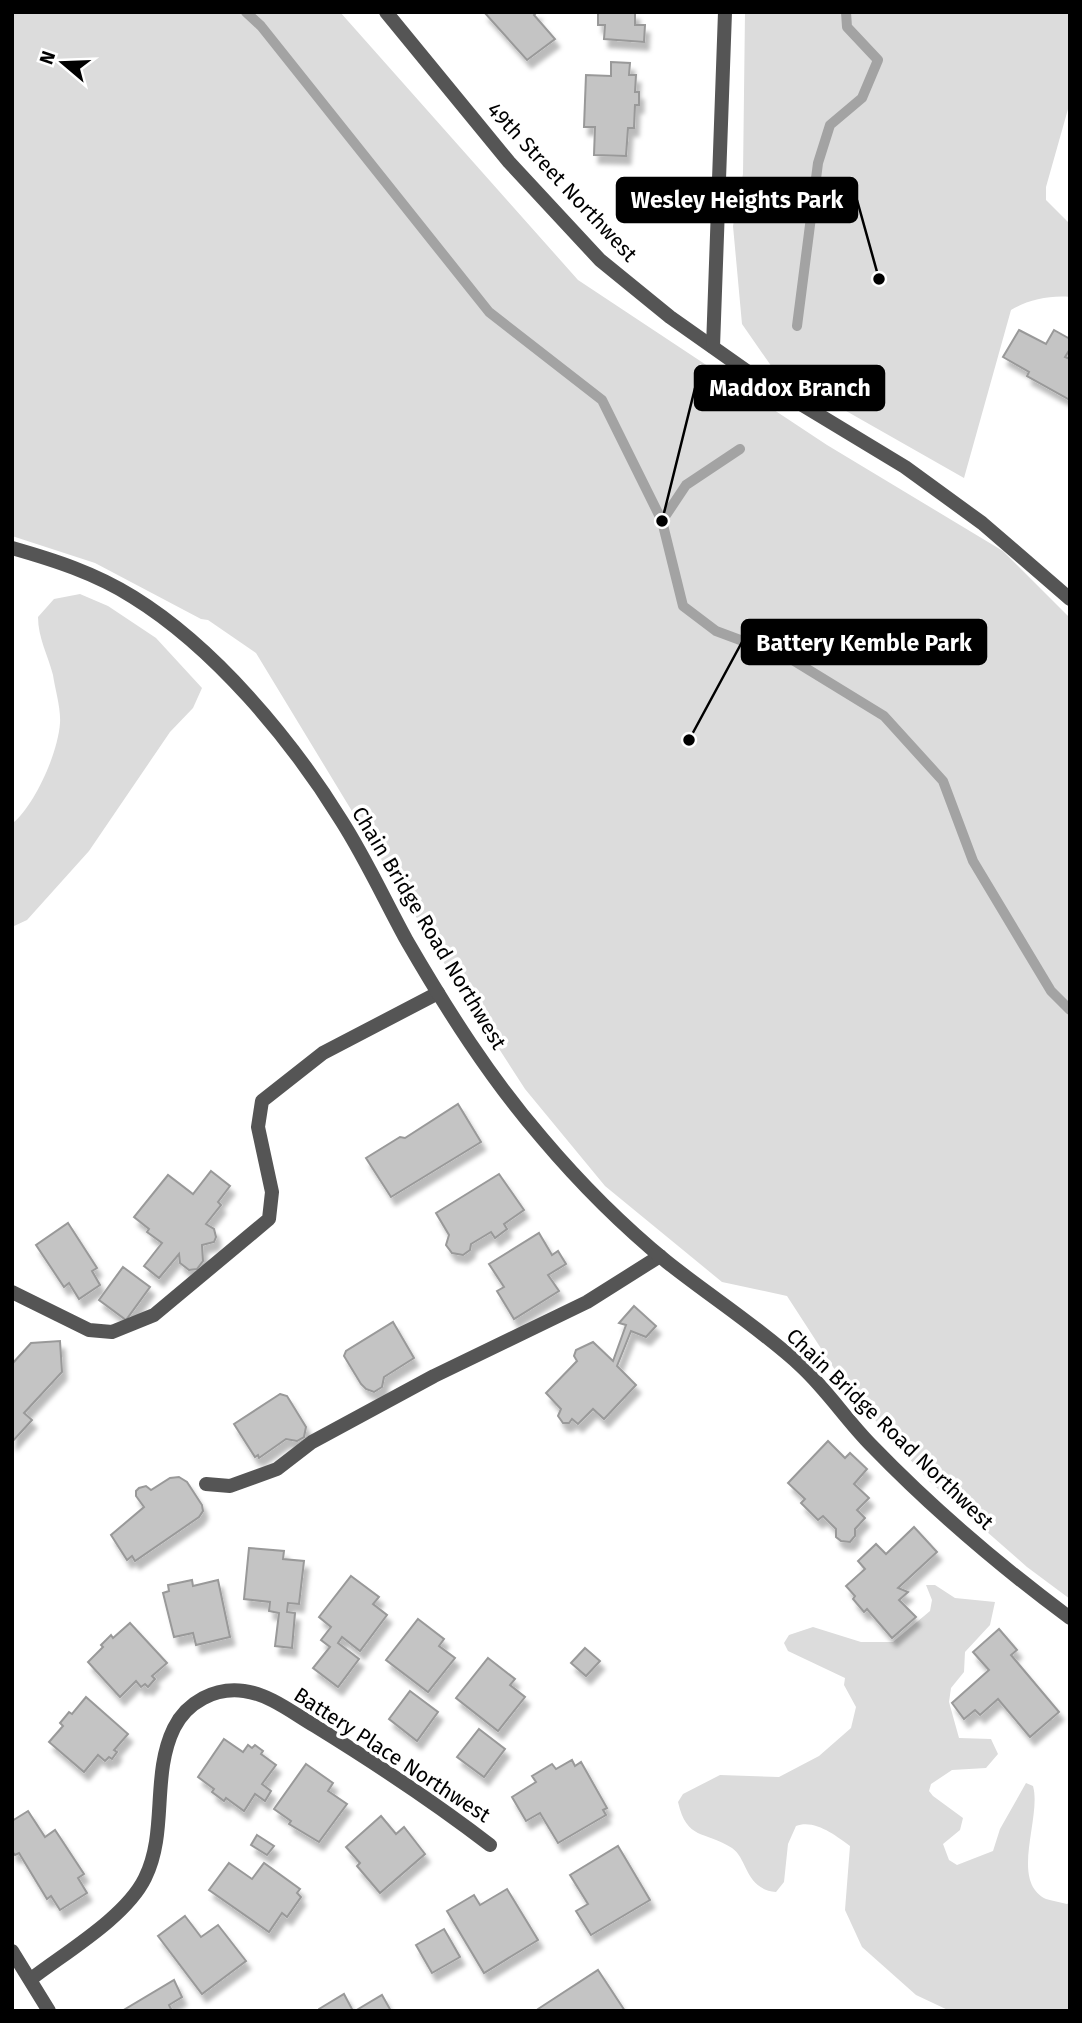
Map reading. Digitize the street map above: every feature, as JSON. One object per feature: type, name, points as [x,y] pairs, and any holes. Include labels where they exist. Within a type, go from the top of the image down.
[{"type":"street","name":"49th Street Northwest","points":[[386,12],[509,162],[600,260],[650,302],[748,372],[905,467],[982,523],[1070,599]]},
{"type":"street","points":[[713,347],[725,12]]},
{"type":"street","name":"Chain Bridge Road Northwest","points":[[12,548],[69,565],[131,596],[162,616],[247,696],[288,744],[342,821],[438,993],[495,1079],[542,1139],[612,1213],[660,1256],[798,1363],[872,1446],[931,1503],[996,1560],[1070,1618]]},
{"type":"street","points":[[12,1292],[89,1330],[112,1332],[154,1315],[269,1219],[272,1192],[258,1128],[262,1101],[323,1053],[438,993]]},
{"type":"street","points":[[206,1484],[230,1486],[277,1469],[312,1442],[434,1376],[587,1302],[660,1256]]},
{"type":"street","name":"Battery Place Northwest","points":[[31,1979],[112,1918],[136,1893],[149,1870],[156,1844],[161,1784],[171,1735],[189,1709],[216,1693],[236,1690],[267,1698],[381,1768],[490,1845]]},
{"type":"street","points":[[12,1951],[49,2011]]},
{"type":"shaded area","points":[[12,12],[340,12],[578,280],[827,445],[1003,551],[1070,618],[1070,1599],[1027,1567],[929,1481],[846,1387],[787,1296],[722,1282],[605,1186],[525,1089],[452,976],[256,653],[208,620],[201,619],[95,563],[12,536]]},
{"type":"shaded area","points":[[745,12],[1070,12],[1070,102],[1046,187],[1046,200],[1070,224],[1070,297],[1039,299],[1011,310],[964,478],[774,370],[742,324],[733,226],[743,174]]},
{"type":"shaded area","points":[[80,594],[108,606],[156,638],[202,688],[193,708],[170,732],[89,851],[27,920],[12,927],[12,824],[29,804],[44,778],[55,749],[60,723],[53,675],[41,639],[38,617],[54,599]]},
{"type":"shaded area","points":[[926,1585],[935,1585],[955,1598],[995,1602],[990,1625],[965,1652],[964,1672],[951,1688],[949,1702],[959,1738],[991,1739],[998,1754],[986,1768],[952,1770],[931,1784],[929,1791],[933,1796],[963,1818],[960,1830],[943,1844],[949,1860],[957,1865],[993,1851],[1000,1829],[1026,1783],[1033,1786],[1034,1815],[1028,1864],[1030,1878],[1035,1890],[1046,1899],[1067,1904],[1070,1902],[1070,2011],[950,2011],[916,1995],[862,1947],[845,1910],[850,1846],[818,1827],[803,1824],[796,1826],[788,1844],[784,1882],[776,1892],[758,1885],[732,1848],[692,1829],[682,1814],[678,1802],[683,1794],[720,1775],[779,1777],[819,1756],[851,1728],[856,1707],[844,1685],[845,1678],[788,1651],[784,1643],[789,1635],[813,1627],[861,1642],[893,1642],[930,1611],[932,1600]]},
{"type":"building","points":[[484,12],[537,12],[534,15],[555,39],[527,60]]},
{"type":"building","points":[[598,12],[635,12],[635,25],[645,25],[644,42],[604,39],[605,25],[598,25]]},
{"type":"building","points":[[611,62],[630,63],[629,75],[636,75],[635,92],[639,92],[639,105],[635,105],[634,128],[628,128],[626,156],[594,155],[595,127],[584,127],[586,75],[611,76]]},
{"type":"building","points":[[1019,330],[1046,344],[1054,330],[1070,339],[1070,349],[1065,357],[1070,359],[1070,400],[1027,376],[1029,372],[1003,357]]},
{"type":"building","points":[[458,1104],[481,1142],[391,1197],[366,1158],[400,1137],[405,1138]]},
{"type":"building","points":[[211,1171],[230,1186],[218,1202],[221,1205],[206,1224],[214,1229],[214,1242],[202,1245],[203,1261],[197,1269],[189,1270],[180,1263],[179,1254],[159,1278],[144,1266],[162,1243],[147,1232],[149,1229],[134,1217],[168,1175],[193,1194]]},
{"type":"building","points":[[499,1174],[524,1210],[504,1224],[507,1229],[495,1238],[491,1232],[471,1244],[470,1250],[463,1255],[452,1253],[446,1245],[449,1235],[436,1213]]},
{"type":"building","points":[[68,1223],[97,1268],[92,1271],[100,1285],[79,1299],[69,1283],[64,1287],[36,1245]]},
{"type":"building","points":[[539,1233],[552,1255],[558,1251],[566,1264],[548,1275],[559,1291],[514,1319],[497,1291],[504,1287],[489,1264]]},
{"type":"building","points":[[123,1267],[150,1287],[126,1320],[99,1300]]},
{"type":"building","points":[[634,1306],[656,1326],[646,1337],[631,1331],[617,1366],[636,1385],[604,1419],[593,1409],[578,1424],[572,1419],[569,1423],[563,1423],[558,1416],[561,1409],[546,1393],[577,1361],[574,1356],[576,1350],[593,1342],[613,1361],[626,1325],[619,1323]]},
{"type":"building","points":[[393,1322],[414,1358],[384,1377],[382,1387],[374,1392],[361,1384],[344,1356],[346,1351]]},
{"type":"building","points":[[60,1341],[62,1372],[24,1413],[32,1420],[12,1442],[12,1364],[31,1343]]},
{"type":"building","points":[[280,1394],[287,1396],[306,1427],[304,1437],[297,1441],[286,1439],[259,1458],[258,1455],[255,1457],[234,1424]]},
{"type":"building","points":[[828,1441],[845,1458],[850,1453],[867,1469],[854,1484],[869,1498],[857,1510],[865,1518],[855,1529],[855,1536],[850,1542],[836,1537],[836,1529],[823,1516],[818,1520],[801,1503],[805,1499],[788,1483]]},
{"type":"building","points":[[179,1477],[187,1482],[203,1511],[199,1517],[135,1561],[132,1556],[127,1560],[111,1535],[144,1507],[136,1496],[136,1491],[146,1486],[151,1490],[170,1478]]},
{"type":"building","points":[[914,1527],[937,1552],[898,1588],[908,1592],[899,1600],[916,1617],[892,1638],[867,1609],[864,1612],[846,1586],[865,1569],[858,1561],[876,1544],[886,1554]]},
{"type":"building","points":[[249,1548],[284,1551],[283,1559],[304,1561],[299,1604],[288,1603],[287,1612],[295,1613],[292,1648],[275,1646],[279,1613],[269,1611],[270,1602],[244,1599]]},
{"type":"building","points":[[351,1576],[379,1597],[373,1604],[387,1615],[360,1651],[342,1637],[338,1643],[359,1659],[338,1687],[313,1668],[330,1647],[321,1640],[331,1627],[319,1617]]},
{"type":"building","points":[[192,1580],[193,1586],[218,1580],[230,1637],[196,1645],[193,1633],[174,1637],[163,1593],[169,1591],[168,1585]]},
{"type":"building","points":[[418,1619],[444,1639],[439,1646],[455,1658],[428,1692],[386,1660]]},
{"type":"building","points":[[130,1623],[167,1663],[152,1676],[155,1679],[148,1687],[145,1684],[141,1687],[136,1681],[120,1697],[88,1662],[111,1635],[113,1638]]},
{"type":"building","points":[[999,1629],[1017,1650],[1011,1655],[1059,1712],[1030,1737],[998,1699],[980,1715],[975,1710],[964,1719],[952,1703],[989,1670],[973,1652]]},
{"type":"building","points":[[585,1648],[600,1661],[586,1676],[571,1663]]},
{"type":"building","points":[[488,1658],[515,1679],[510,1685],[525,1697],[498,1731],[456,1698]]},
{"type":"building","points":[[410,1691],[438,1712],[417,1741],[389,1719]]},
{"type":"building","points":[[86,1697],[128,1734],[114,1750],[117,1752],[112,1759],[109,1757],[105,1761],[98,1755],[84,1772],[49,1742],[63,1726],[60,1723],[69,1712],[72,1714]]},
{"type":"building","points":[[479,1729],[505,1749],[484,1777],[457,1757]]},
{"type":"building","points":[[224,1739],[243,1752],[248,1745],[252,1748],[255,1745],[263,1751],[261,1754],[276,1765],[262,1784],[271,1791],[265,1801],[255,1794],[244,1811],[226,1798],[224,1801],[198,1777]]},
{"type":"building","points":[[572,1760],[575,1766],[581,1762],[607,1808],[603,1810],[606,1815],[558,1843],[540,1813],[526,1821],[512,1797],[536,1782],[532,1776],[552,1764],[556,1769]]},
{"type":"building","points":[[306,1764],[333,1783],[328,1791],[347,1804],[319,1842],[289,1824],[291,1821],[274,1809]]},
{"type":"building","points":[[28,1811],[45,1837],[55,1830],[84,1874],[78,1878],[87,1893],[60,1910],[51,1896],[47,1899],[19,1853],[15,1855],[12,1851],[12,1821]]},
{"type":"building","points":[[381,1816],[396,1834],[404,1827],[425,1854],[380,1893],[357,1866],[360,1863],[346,1847]]},
{"type":"building","points":[[257,1835],[274,1846],[267,1855],[251,1845]]},
{"type":"building","points":[[618,1846],[650,1900],[591,1935],[576,1911],[588,1904],[570,1875]]},
{"type":"building","points":[[229,1863],[252,1879],[264,1863],[300,1889],[297,1893],[301,1897],[287,1917],[282,1913],[269,1932],[209,1890]]},
{"type":"building","points":[[507,1889],[538,1940],[484,1973],[447,1911],[474,1895],[480,1905]]},
{"type":"building","points":[[185,1916],[201,1937],[218,1925],[246,1961],[202,1994],[158,1936]]},
{"type":"building","points":[[444,1929],[460,1957],[432,1973],[416,1945]]},
{"type":"building","points":[[598,1970],[625,2011],[539,2011],[538,2009]]},
{"type":"building","points":[[174,1980],[182,1997],[169,2005],[172,2011],[122,2011]]},
{"type":"building","points":[[344,1994],[353,2011],[319,2011],[319,2009]]},
{"type":"building","points":[[382,1995],[391,2011],[355,2011]]},
{"type":"waterway","points":[[246,12],[261,26],[489,312],[602,400],[662,521],[683,606],[716,631],[791,659],[884,716],[943,781],[973,861],[1051,991],[1070,1010]]},
{"type":"waterway","points":[[797,326],[818,163],[830,125],[862,98],[878,60],[847,27],[846,12]]},
{"type":"waterway","points":[[662,521],[686,485],[740,449]]},
{"type":"place","name":"Wesley Heights Park","points":[[879,279]]},
{"type":"place","name":"Maddox Branch","points":[[662,521]]},
{"type":"place","name":"Battery Kemble Park","points":[[689,740]]}]
